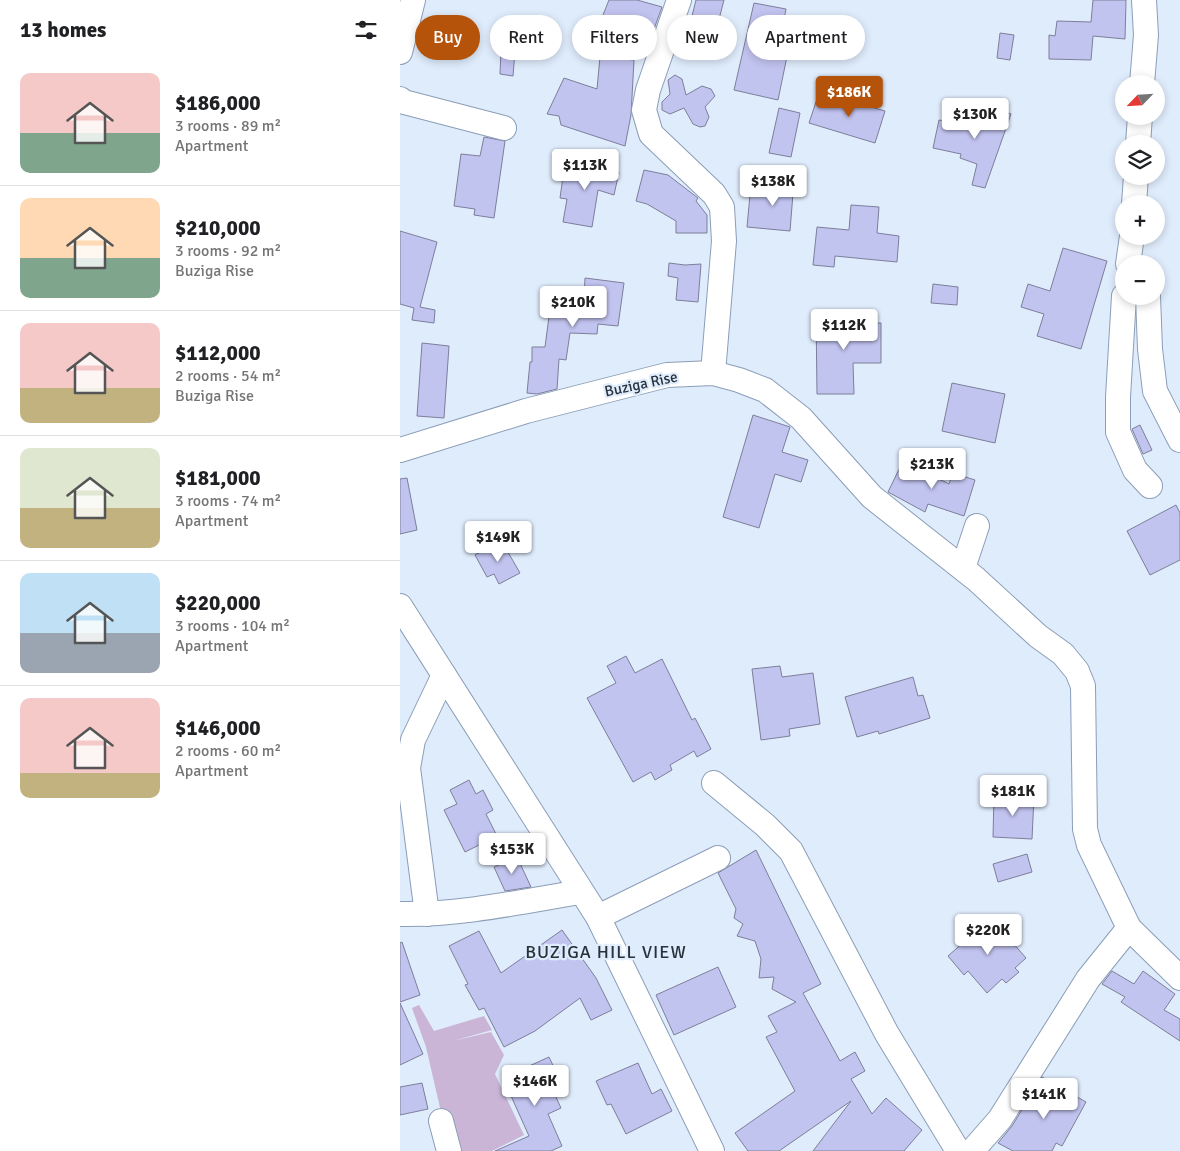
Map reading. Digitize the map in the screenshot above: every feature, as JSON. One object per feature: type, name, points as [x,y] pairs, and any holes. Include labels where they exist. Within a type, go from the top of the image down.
[{"type":"street","points":[[400,52],[413,0]]},
{"type":"street","points":[[678,0],[648,90],[644,110],[651,134],[714,194],[722,207],[724,242],[713,373]]},
{"type":"street","points":[[1143,75],[1146,34],[1144,0]]},
{"type":"street","points":[[400,99],[404,102],[504,128]]},
{"type":"street","points":[[1123,305],[1118,397],[1118,432],[1135,470],[1150,486]]},
{"type":"street","points":[[1148,305],[1150,348],[1155,391],[1180,440]]},
{"type":"street","name":"Buziga Rise","points":[[400,450],[526,411],[667,375],[713,373],[765,390],[793,412],[872,497],[963,568],[1038,636],[1063,654],[1077,671],[1083,686],[1085,829],[1089,846],[1129,928],[1180,978]]},
{"type":"street","points":[[963,568],[977,526]]},
{"type":"street","points":[[400,606],[598,918],[712,1151]]},
{"type":"street","points":[[427,914],[408,768],[413,740],[444,675]]},
{"type":"street","points":[[714,783],[765,825],[791,851],[886,1034],[958,1151]]},
{"type":"street","points":[[598,918],[718,858]]},
{"type":"street","points":[[400,914],[427,914],[580,892]]},
{"type":"street","points":[[972,1151],[1000,1119],[1088,980],[1129,928]]},
{"type":"street","points":[[441,1121],[449,1151]]},
{"type":"shaded area","points":[[419,1005],[434,1031],[484,1016],[492,1030],[453,1041],[491,1032],[504,1055],[495,1074],[524,1135],[492,1151],[450,1151],[426,1047],[412,1008]]},
{"type":"building","points":[[609,0],[637,0],[662,7],[657,21],[657,15],[603,15]]},
{"type":"building","points":[[696,0],[724,0],[720,15],[692,15]]},
{"type":"building","points":[[1093,0],[1126,0],[1125,39],[1093,36],[1091,60],[1049,59],[1049,35],[1055,36],[1057,21],[1091,22]]},
{"type":"building","points":[[754,3],[786,9],[785,15],[751,15]]},
{"type":"building","points":[[747,33],[747,60],[786,60],[778,100],[734,90]]},
{"type":"building","points":[[1000,33],[1014,35],[1010,60],[997,58]]},
{"type":"building","points":[[501,60],[514,60],[513,76],[500,74]]},
{"type":"building","points":[[600,60],[634,60],[631,115],[625,146],[561,125],[559,116],[547,114],[564,78],[597,89]]},
{"type":"building","points":[[675,75],[682,79],[686,95],[702,86],[711,89],[715,96],[705,107],[709,117],[705,126],[700,127],[693,124],[684,108],[670,114],[662,110],[662,102],[670,94],[668,80]]},
{"type":"building","points":[[855,95],[873,100],[871,107],[885,111],[875,143],[809,123],[818,96],[851,107]]},
{"type":"building","points":[[979,102],[1011,114],[985,188],[972,185],[977,164],[960,158],[961,154],[933,148],[939,120],[971,126]]},
{"type":"building","points":[[779,108],[800,113],[791,157],[769,153]]},
{"type":"building","points":[[484,137],[505,141],[494,218],[474,215],[475,209],[454,206],[461,154],[480,156]]},
{"type":"building","points":[[565,162],[619,172],[614,195],[598,190],[592,227],[563,222],[567,199],[560,198]]},
{"type":"building","points":[[644,170],[668,175],[698,198],[696,201],[707,215],[707,233],[676,233],[676,221],[647,204],[636,201]]},
{"type":"building","points":[[769,180],[794,181],[790,231],[747,227],[750,195],[768,196]]},
{"type":"building","points":[[851,205],[879,207],[877,233],[899,236],[897,262],[835,256],[834,267],[813,265],[817,227],[849,230]]},
{"type":"building","points":[[400,231],[437,242],[420,307],[435,310],[434,323],[412,320],[414,308],[400,304]]},
{"type":"building","points":[[1063,248],[1107,261],[1081,349],[1037,336],[1044,314],[1021,307],[1028,284],[1050,291]]},
{"type":"building","points":[[669,263],[701,264],[698,302],[676,300],[678,278],[668,276]]},
{"type":"building","points":[[585,278],[624,283],[618,326],[598,324],[597,334],[570,333],[566,360],[559,359],[557,389],[537,394],[527,393],[530,362],[532,362],[532,347],[545,347],[552,294],[584,298]]},
{"type":"building","points":[[933,284],[958,287],[957,305],[931,303]]},
{"type":"building","points":[[816,313],[853,313],[853,323],[881,323],[881,363],[853,363],[854,394],[817,394]]},
{"type":"building","points":[[422,343],[449,346],[444,418],[417,416]]},
{"type":"building","points":[[952,383],[1005,394],[995,443],[942,431]]},
{"type":"building","points":[[753,415],[790,427],[782,452],[808,460],[801,482],[775,474],[759,528],[723,517]]},
{"type":"building","points":[[1140,425],[1152,450],[1143,454],[1132,429]]},
{"type":"building","points":[[903,461],[949,484],[953,473],[975,480],[964,516],[928,504],[925,512],[888,492]]},
{"type":"building","points":[[407,478],[417,530],[400,534],[400,479]]},
{"type":"building","points":[[1176,505],[1180,513],[1180,560],[1150,575],[1127,531]]},
{"type":"building","points":[[501,540],[520,573],[499,584],[494,574],[487,577],[475,555]]},
{"type":"building","points":[[626,656],[635,673],[662,659],[692,720],[695,718],[711,749],[697,757],[694,751],[670,765],[672,770],[655,780],[651,772],[633,782],[587,698],[616,683],[607,666]]},
{"type":"building","points":[[780,666],[782,677],[813,673],[820,724],[789,729],[790,736],[761,740],[752,669]]},
{"type":"building","points":[[913,677],[918,696],[923,695],[930,718],[879,734],[878,731],[857,737],[845,697]]},
{"type":"building","points":[[469,780],[476,794],[483,790],[493,810],[486,814],[497,836],[465,852],[444,810],[457,804],[450,790]]},
{"type":"building","points":[[994,795],[1034,796],[1032,839],[993,837]]},
{"type":"building","points":[[756,850],[821,984],[803,993],[840,1061],[855,1052],[865,1071],[851,1079],[872,1114],[886,1098],[922,1130],[904,1151],[813,1151],[851,1101],[779,1151],[748,1151],[735,1133],[795,1091],[766,1037],[777,1032],[768,1016],[796,1002],[772,989],[774,977],[759,978],[761,959],[755,941],[737,936],[743,924],[734,918],[736,909],[718,873]]},
{"type":"building","points":[[1027,854],[1032,872],[998,882],[993,864]]},
{"type":"building","points":[[517,857],[531,887],[505,891],[494,867]]},
{"type":"building","points":[[991,918],[1026,958],[1015,968],[1019,972],[1006,983],[1002,979],[987,993],[968,971],[964,975],[948,956]]},
{"type":"building","points":[[562,930],[596,978],[612,1010],[591,1020],[580,998],[535,1031],[504,1047],[484,1008],[479,1010],[465,985],[468,984],[449,946],[479,931],[501,973]]},
{"type":"building","points":[[402,942],[420,995],[400,1002],[400,943]]},
{"type":"building","points":[[718,967],[736,1007],[674,1035],[656,995]]},
{"type":"building","points":[[1112,971],[1134,984],[1143,971],[1175,994],[1164,1010],[1180,1019],[1180,1041],[1121,1002],[1125,997],[1102,984]]},
{"type":"building","points":[[400,1003],[423,1054],[400,1065]]},
{"type":"building","points":[[549,1057],[558,1076],[548,1080],[561,1108],[548,1114],[562,1146],[551,1151],[495,1151],[529,1136],[503,1078]]},
{"type":"building","points":[[638,1063],[652,1094],[661,1089],[672,1111],[626,1134],[611,1104],[607,1105],[596,1081]]},
{"type":"building","points":[[1042,1077],[1086,1102],[1062,1146],[1056,1143],[1052,1151],[1013,1151],[998,1143],[1012,1126]]},
{"type":"building","points":[[422,1083],[428,1109],[400,1115],[400,1087]]},
{"type":"district","name":"BUZIGA HILL VIEW","points":[[606,952]]}]
